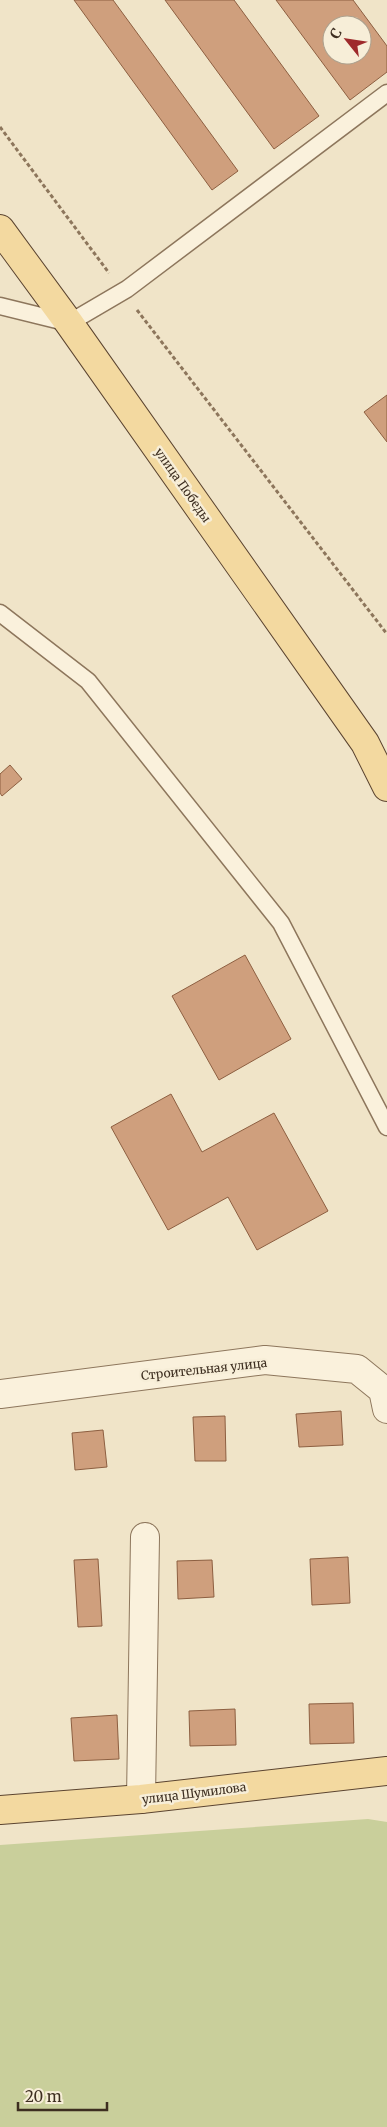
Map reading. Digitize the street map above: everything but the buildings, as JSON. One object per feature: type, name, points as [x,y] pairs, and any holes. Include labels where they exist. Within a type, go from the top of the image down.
[{"type":"main road","name":"улица Победы","points":[[0,229],[69,323],[365,742],[387,787]]},
{"type":"main road","name":"улица Победы","points":[[365,742],[387,761]]},
{"type":"main road","name":"улица Шумилова","points":[[0,1810],[141,1799],[387,1771]]},
{"type":"street","name":"Строительная улица","points":[[0,1394],[265,1360],[357,1370],[383,1390],[387,1409]]},
{"type":"street","points":[[141,1799],[145,1537]]},
{"type":"lane","points":[[0,306],[69,323],[123,292],[387,94]]},
{"type":"lane","points":[[0,613],[88,681],[281,922],[387,1128]]},
{"type":"path","points":[[0,127],[123,292],[387,634]]},
{"type":"green space","points":[[368,1819],[387,1822],[387,2127],[0,2127],[0,1845]]}]
